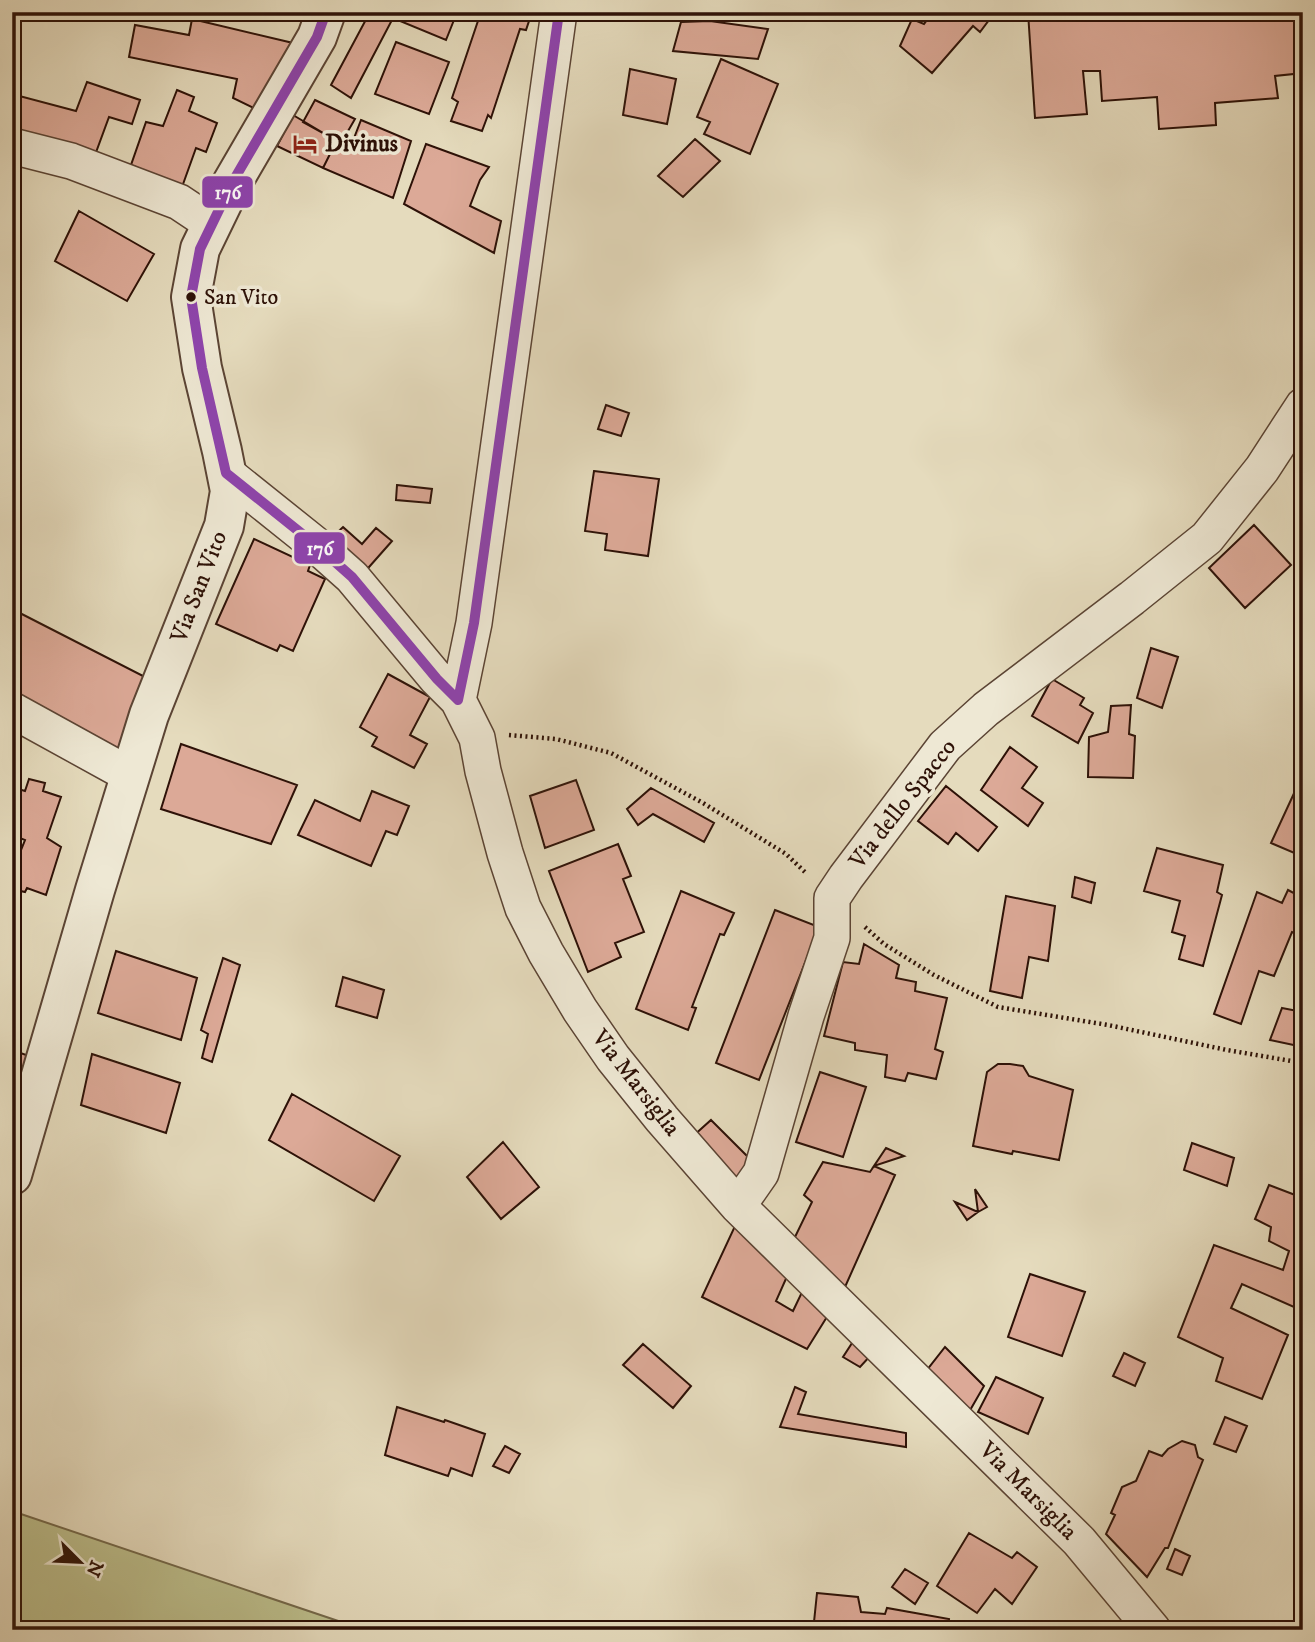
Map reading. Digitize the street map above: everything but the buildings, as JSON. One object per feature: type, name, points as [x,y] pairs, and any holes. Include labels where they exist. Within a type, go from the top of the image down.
[{"type":"street","name":"Via San Vito","points":[[12,1175],[149,715],[224,526],[230,491],[202,368],[191,297],[200,249],[232,183],[317,37],[326,12]]},
{"type":"street","points":[[458,700],[474,623],[559,12]]},
{"type":"street","points":[[12,146],[71,161],[179,202],[212,224]]},
{"type":"street","name":"Via dello Spacco","points":[[832,898],[945,746],[986,709],[1207,538],[1262,469],[1303,406]]},
{"type":"street","name":"Via Marsiglia","points":[[226,472],[352,577],[437,679],[458,700],[477,738],[505,853],[523,908],[580,1010],[613,1058],[738,1206],[1079,1541],[1153,1630]]},
{"type":"street","points":[[12,710],[130,775]]},
{"type":"street","points":[[738,1206],[761,1173],[806,1016],[832,938],[832,898]]},
{"type":"path","points":[[477,738],[505,735],[556,740],[611,753],[703,803],[786,854],[884,944],[934,975],[998,1007],[1108,1025],[1303,1063]]},
{"type":"green space","points":[[12,1511],[365,1630],[12,1630]]},
{"type":"transit line","name":"176","points":[[326,12],[317,37],[232,183],[200,249],[191,297],[202,368],[226,473],[352,577],[437,679],[458,700]]},
{"type":"transit line","name":"176","points":[[458,700],[474,623],[559,12]]},
{"type":"place","name":"Divinus","points":[[305,144]]},
{"type":"place","name":"San Vito","points":[[191,297]]}]
